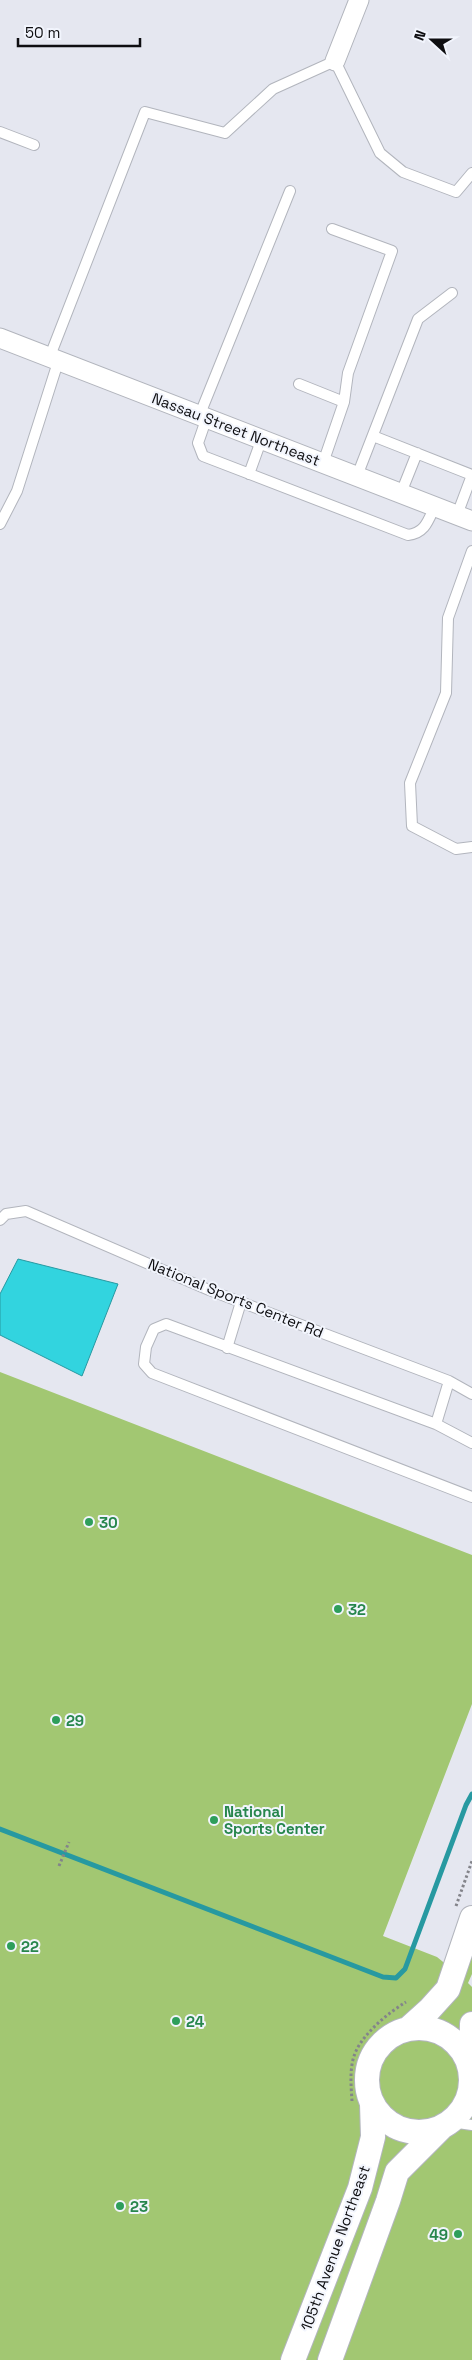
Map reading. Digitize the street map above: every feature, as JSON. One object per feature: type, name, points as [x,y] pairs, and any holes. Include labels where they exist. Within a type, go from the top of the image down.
[{"type":"street","points":[[334,61],[359,0]]},
{"type":"street","name":"Nassau Street Northeast","points":[[0,338],[55,357],[464,518]]},
{"type":"street","name":"105th Avenue Northeast","points":[[293,2360],[360,2188],[373,2137],[372,2104],[367,2086],[368,2066],[377,2048],[391,2035],[409,2028],[429,2010],[448,1988],[472,1918]]},
{"type":"street","points":[[330,2360],[397,2172],[455,2124],[470,2094],[472,2024]]},
{"type":"street","points":[[409,2028],[426,2028],[442,2032],[456,2042],[466,2056],[471,2072]]},
{"type":"street","points":[[372,2104],[382,2118],[395,2127],[411,2132],[427,2132],[455,2124]]},
{"type":"lane","points":[[0,524],[17,491],[55,357],[144,112],[225,132],[273,88],[334,61],[380,153],[403,172],[456,192],[472,173]]},
{"type":"lane","points":[[0,132],[34,144]]},
{"type":"lane","points":[[290,191],[204,416],[198,443],[203,456],[408,535],[418,534],[424,529],[435,506]]},
{"type":"lane","points":[[323,462],[344,402],[348,373],[392,251],[332,229]]},
{"type":"lane","points":[[357,476],[418,319],[452,293]]},
{"type":"lane","points":[[299,384],[344,402]]},
{"type":"lane","points":[[373,436],[472,475],[464,518]]},
{"type":"lane","points":[[249,474],[262,438]]},
{"type":"lane","points":[[401,493],[417,453]]},
{"type":"lane","points":[[472,551],[448,618],[446,693],[410,783],[412,826],[456,849],[472,847]]},
{"type":"lane","name":"National Sports Center Rd","points":[[0,1220],[6,1214],[26,1211],[241,1302],[449,1381],[472,1394]]},
{"type":"lane","points":[[227,1348],[241,1302]]},
{"type":"lane","points":[[472,1443],[436,1424],[166,1324],[154,1329],[146,1347],[144,1364],[152,1373],[472,1497]]},
{"type":"lane","points":[[436,1424],[449,1381]]},
{"type":"path","points":[[58,1866],[68,1842]]},
{"type":"green space","name":"National Sports Center","points":[[0,1372],[472,1555],[472,1704],[383,1936],[437,1957],[464,1979],[472,1954],[472,1974],[468,1983],[472,1987],[472,2360],[0,2360]]},
{"type":"water","points":[[18,1259],[118,1284],[82,1376],[0,1335],[0,1294]]},
{"type":"waterway","points":[[0,1829],[383,1977],[396,1978],[405,1969],[466,1805],[472,1794]]},
{"type":"place","name":"30","points":[[89,1522]]},
{"type":"place","name":"32","points":[[338,1609]]},
{"type":"place","name":"29","points":[[56,1720]]},
{"type":"place","name":"National Sports Center","points":[[214,1820]]},
{"type":"place","name":"22","points":[[11,1946]]},
{"type":"place","name":"24","points":[[176,2021]]},
{"type":"place","name":"23","points":[[120,2206]]},
{"type":"place","name":"49","points":[[458,2234]]}]
